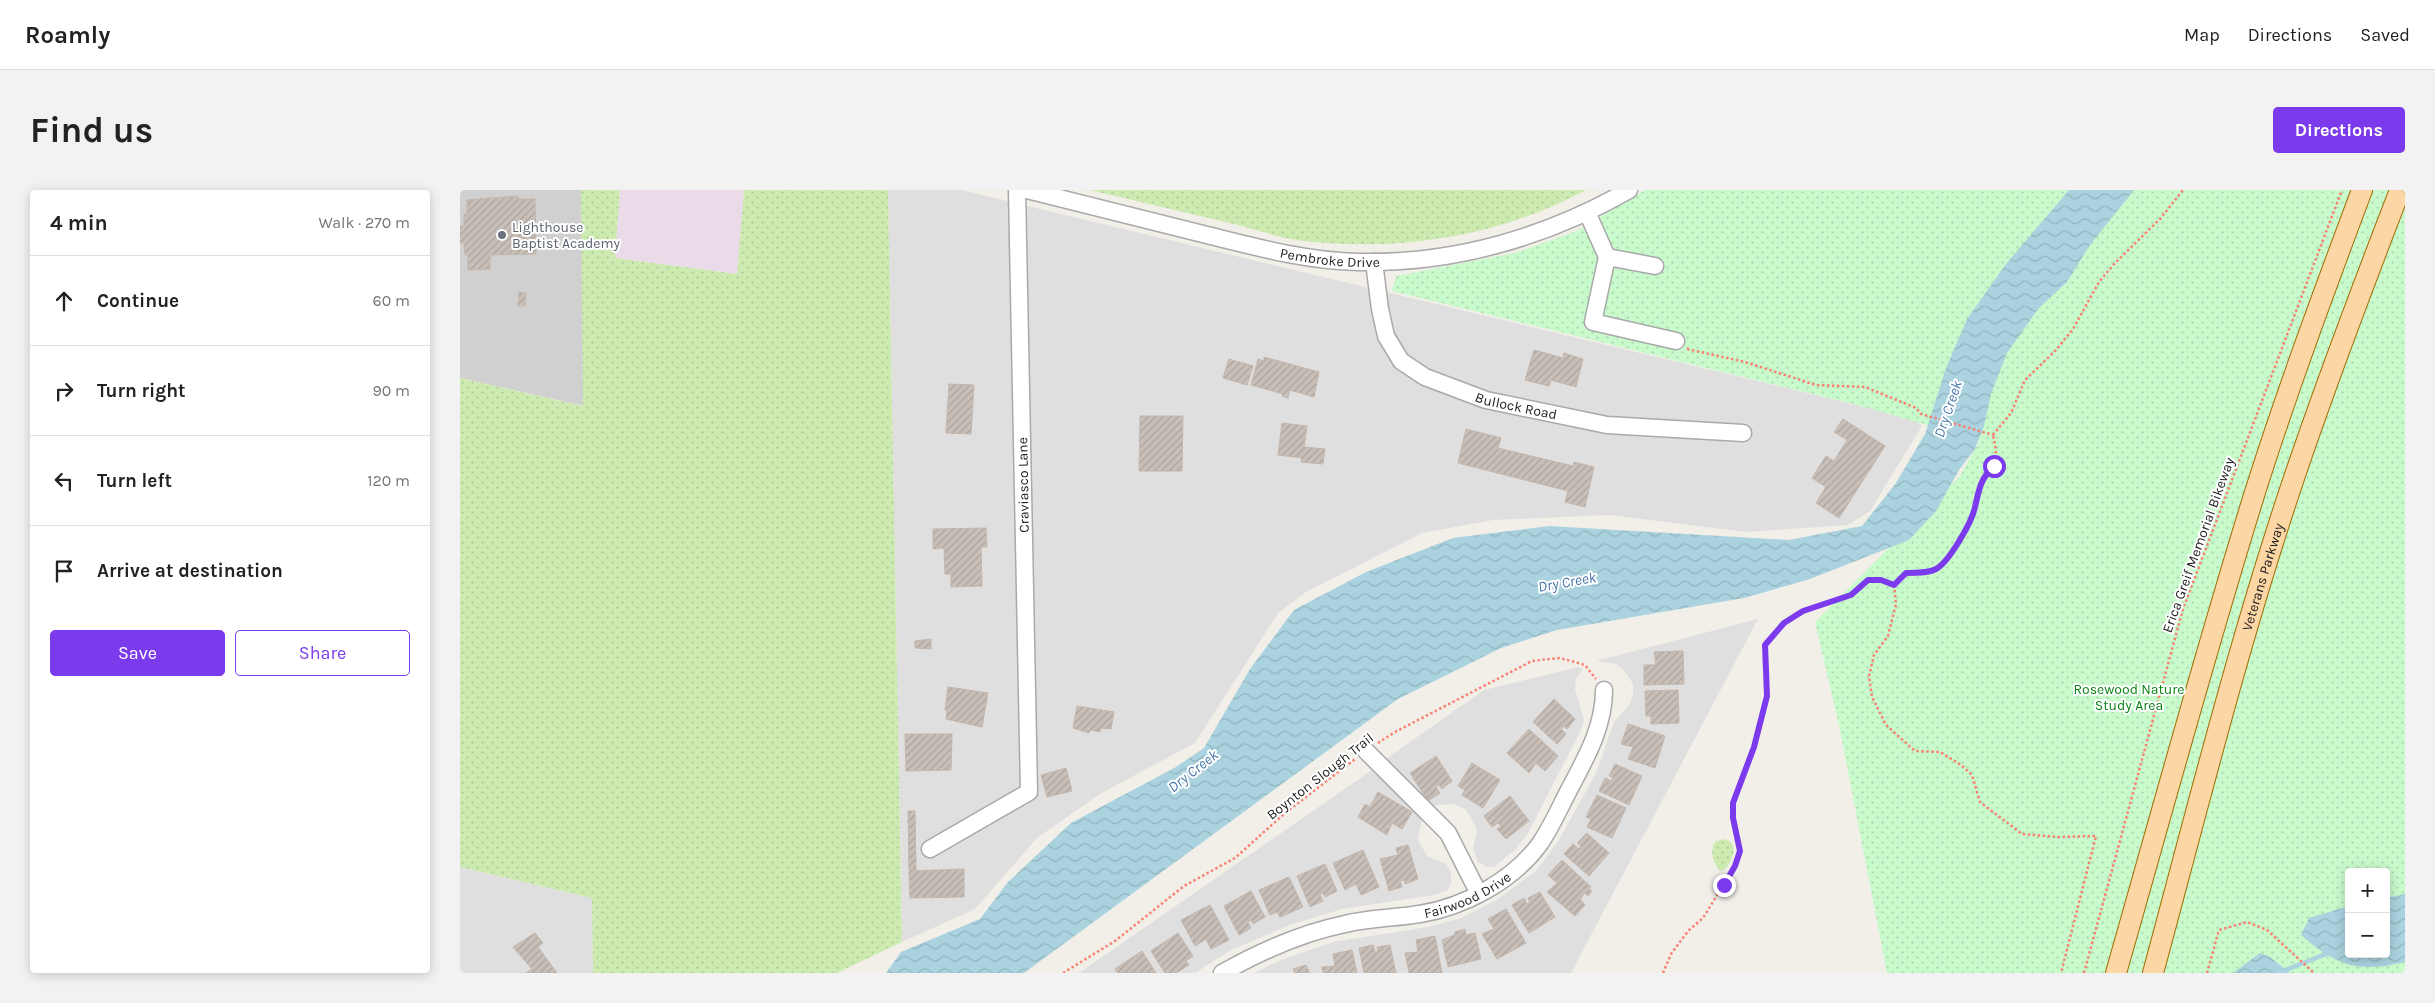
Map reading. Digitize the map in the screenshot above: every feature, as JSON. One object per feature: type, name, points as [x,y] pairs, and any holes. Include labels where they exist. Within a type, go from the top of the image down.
[{"type":"main road","points":[[2116,973],[2201,672],[2256,489],[2306,341],[2362,190]]},
{"type":"main road","name":"Veterans Parkway","points":[[2153,973],[2233,679],[2287,498],[2338,350],[2400,190]]},
{"type":"street","name":"Craviasco Lane","points":[[930,849],[1030,792],[1028,780],[1017,190]]},
{"type":"street","name":"Pembroke Drive","points":[[1027,190],[1274,252],[1337,261],[1374,262],[1409,260],[1471,252],[1540,232],[1587,212],[1629,190]]},
{"type":"street","points":[[1587,212],[1607,257],[1593,322],[1681,345]]},
{"type":"street","points":[[1607,257],[1655,266]]},
{"type":"street","name":"Bullock Road","points":[[1374,262],[1380,310],[1386,336],[1401,361],[1425,377],[1486,400],[1607,425],[1743,432]]},
{"type":"street","name":"Fairwood Drive","points":[[1222,973],[1262,951],[1307,934],[1345,924],[1422,914],[1479,894],[1504,878],[1539,845],[1590,749],[1604,710],[1604,690]]},
{"type":"street","points":[[1366,751],[1448,833],[1479,894]]},
{"type":"path","points":[[1993,435],[2011,413],[2024,380],[2056,350],[2073,329],[2099,282],[2115,263],[2160,219],[2183,190]]},
{"type":"path","name":"Erica Greif Memorial Bikeway","points":[[2084,971],[2183,609],[2342,190]]},
{"type":"path","points":[[1681,345],[1745,362],[1816,385],[1865,387],[1916,408],[1921,414],[1993,435]]},
{"type":"path","points":[[1894,585],[1906,573],[1924,573],[1938,568],[1957,543],[1972,518],[1978,487],[1985,474],[1994,466],[1997,453],[1993,435]]},
{"type":"path","points":[[1663,973],[1671,954],[1688,931],[1703,918],[1735,866],[1740,851],[1733,818],[1733,803],[1754,747],[1767,696],[1765,645],[1784,623],[1803,611],[1851,595],[1868,580],[1881,580],[1894,585]]},
{"type":"path","points":[[1894,585],[1896,604],[1888,636],[1874,655],[1869,676],[1872,697],[1886,725],[1915,751],[1940,752],[1961,765],[1972,775],[1980,802],[2022,834],[2058,837],[2096,836],[2061,973]]},
{"type":"path","name":"Boynton Slough Trail","points":[[1063,973],[1115,941],[1184,886],[1235,858],[1284,814],[1366,751],[1395,732],[1532,660],[1559,658],[1585,665],[1604,690]]},
{"type":"path","points":[[2207,973],[2220,930],[2247,922],[2268,930],[2314,973]]},
{"type":"shaded area","points":[[460,190],[581,190],[584,406],[460,378]]},
{"type":"shaded area","points":[[620,190],[744,190],[738,274],[615,258]]},
{"type":"shaded area","points":[[888,190],[961,190],[1915,419],[1922,426],[1870,511],[1848,525],[1747,532],[1609,515],[1493,520],[1422,533],[1306,592],[1278,613],[1195,743],[1100,794],[1037,838],[975,909],[902,942]]},
{"type":"shaded area","points":[[1758,619],[1571,973],[1254,973],[1281,960],[1333,942],[1428,927],[1461,918],[1498,899],[1536,871],[1559,840],[1596,773],[1614,722],[1629,705],[1633,696],[1633,684],[1624,670],[1616,664],[1596,661]]},
{"type":"shaded area","points":[[1579,667],[1583,669],[1576,679],[1575,689],[1584,720],[1581,730],[1528,833],[1516,849],[1494,867],[1487,867],[1478,862],[1473,849],[1477,831],[1465,809],[1454,804],[1429,806],[1383,761],[1484,690]]},
{"type":"shaded area","points":[[1372,770],[1422,817],[1418,840],[1427,856],[1446,864],[1451,872],[1451,883],[1448,890],[1434,895],[1342,909],[1290,925],[1231,950],[1195,973],[1079,973]]},
{"type":"shaded area","points":[[460,867],[592,898],[593,973],[460,973]]},
{"type":"green space","points":[[581,190],[620,190],[615,258],[737,274],[744,190],[888,190],[902,942],[837,973],[593,973],[592,898],[460,867],[460,378],[583,406]]},
{"type":"green space","points":[[1090,190],[1586,190],[1520,219],[1449,237],[1413,242],[1340,244],[1295,240]]},
{"type":"green space","name":"Rosewood Nature Study Area","points":[[1645,190],[2405,190],[2405,973],[1887,973],[1840,730],[1815,622],[1960,476],[1980,440],[1854,404],[1392,291],[1396,276],[1515,253],[1577,231]]},
{"type":"green space","points":[[1723,839],[1732,844],[1734,852],[1730,862],[1724,870],[1720,871],[1715,864],[1712,853],[1715,842]]},
{"type":"water","name":"Dry Creek","points":[[2069,190],[2134,190],[2090,245],[2067,282],[2038,309],[2007,353],[1991,394],[1984,426],[1975,449],[1959,470],[1936,511],[1909,540],[1810,579],[1744,598],[1557,630],[1501,648],[1398,699],[1024,973],[886,973],[901,952],[980,919],[1008,882],[1071,823],[1176,767],[1204,748],[1250,669],[1294,610],[1366,572],[1453,538],[1549,526],[1789,540],[1862,526],[1896,483],[1925,434],[1946,368],[1967,319],[2006,264]]},
{"type":"water","points":[[2405,894],[2405,962],[2374,967],[2348,964],[2326,954],[2301,935],[2309,918],[2345,907],[2345,958],[2390,958],[2390,897]]},
{"type":"water","points":[[2260,953],[2270,957],[2290,973],[2233,973]]},
{"type":"building","points":[[518,196],[519,199],[535,199],[536,254],[490,255],[490,269],[468,270],[468,255],[465,255],[464,243],[460,243],[460,226],[464,226],[464,214],[467,214],[467,200]]},
{"type":"building","points":[[519,292],[526,293],[525,306],[518,306]]},
{"type":"building","points":[[1534,350],[1563,358],[1564,353],[1583,359],[1576,387],[1551,380],[1549,386],[1525,380]]},
{"type":"building","points":[[1264,357],[1319,372],[1314,397],[1290,390],[1288,398],[1282,396],[1283,394],[1251,385],[1258,359],[1264,361]]},
{"type":"building","points":[[1229,359],[1253,366],[1247,385],[1223,378]]},
{"type":"building","points":[[949,384],[974,385],[971,434],[946,433]]},
{"type":"building","points":[[1140,416],[1183,416],[1182,471],[1139,471]]},
{"type":"building","points":[[1843,419],[1885,446],[1839,518],[1816,503],[1826,487],[1812,478],[1826,456],[1834,461],[1847,440],[1834,432]]},
{"type":"building","points":[[1282,423],[1307,426],[1304,447],[1325,449],[1323,464],[1301,462],[1302,458],[1278,455]]},
{"type":"building","points":[[1466,429],[1501,438],[1498,448],[1573,466],[1574,462],[1594,467],[1585,507],[1565,502],[1568,491],[1458,463]]},
{"type":"building","points":[[986,528],[987,547],[981,547],[982,586],[951,587],[951,574],[945,574],[944,548],[933,549],[933,529]]},
{"type":"building","points":[[931,639],[931,649],[915,648],[915,641]]},
{"type":"building","points":[[1683,651],[1684,684],[1644,685],[1644,665],[1656,665],[1654,652]]},
{"type":"building","points":[[948,687],[988,693],[982,727],[946,719],[947,710],[945,710]]},
{"type":"building","points":[[1678,690],[1679,723],[1651,724],[1651,716],[1646,716],[1645,691]]},
{"type":"building","points":[[1554,699],[1575,719],[1567,729],[1564,726],[1561,729],[1566,734],[1557,744],[1533,722]]},
{"type":"building","points":[[1077,706],[1114,712],[1111,729],[1101,728],[1100,732],[1090,730],[1089,733],[1073,728]]},
{"type":"building","points":[[1628,724],[1665,736],[1655,768],[1628,759],[1633,747],[1621,744]]},
{"type":"building","points":[[1529,729],[1558,756],[1545,771],[1536,763],[1529,773],[1507,753]]},
{"type":"building","points":[[905,734],[952,734],[951,770],[906,771]]},
{"type":"building","points":[[1436,756],[1452,781],[1442,789],[1439,785],[1436,787],[1440,793],[1428,801],[1410,773]]},
{"type":"building","points":[[1472,763],[1500,780],[1483,808],[1462,795],[1465,790],[1458,786]]},
{"type":"building","points":[[1615,764],[1642,776],[1629,805],[1599,791],[1605,778],[1611,781],[1613,777],[1609,776]]},
{"type":"building","points":[[1066,768],[1072,791],[1047,797],[1041,775]]},
{"type":"building","points":[[1378,792],[1412,812],[1402,829],[1392,823],[1387,835],[1358,817],[1365,804],[1370,807]]},
{"type":"building","points":[[1597,795],[1626,808],[1612,838],[1587,827],[1591,819],[1586,817]]},
{"type":"building","points":[[1510,796],[1529,821],[1506,839],[1497,829],[1501,826],[1498,823],[1492,827],[1484,816]]},
{"type":"building","points":[[908,811],[915,811],[916,870],[909,870]]},
{"type":"building","points":[[1587,833],[1609,853],[1589,876],[1564,854],[1573,844],[1579,849],[1581,846],[1577,843]]},
{"type":"building","points":[[1408,845],[1418,879],[1405,884],[1404,880],[1400,881],[1402,887],[1389,891],[1380,859],[1398,855],[1396,848]]},
{"type":"building","points":[[1363,850],[1379,887],[1361,895],[1356,884],[1345,890],[1333,863]]},
{"type":"building","points":[[1562,860],[1591,887],[1589,889],[1592,891],[1588,896],[1585,893],[1580,899],[1585,905],[1575,916],[1547,892],[1557,883],[1548,875]]},
{"type":"building","points":[[1325,864],[1337,891],[1325,897],[1323,893],[1320,895],[1323,901],[1310,907],[1297,876]]},
{"type":"building","points":[[964,869],[964,897],[910,898],[909,871]]},
{"type":"building","points":[[1289,877],[1303,907],[1280,917],[1277,912],[1270,915],[1259,890]]},
{"type":"building","points":[[1251,891],[1265,917],[1253,924],[1251,920],[1248,922],[1251,928],[1239,935],[1224,906]]},
{"type":"building","points":[[1540,892],[1555,917],[1529,933],[1512,905],[1524,898],[1527,904],[1530,902],[1528,898]]},
{"type":"building","points":[[1210,905],[1229,940],[1211,949],[1206,939],[1195,946],[1181,920]]},
{"type":"building","points":[[1506,909],[1526,943],[1497,959],[1482,934],[1494,929],[1488,919]]},
{"type":"building","points":[[1465,929],[1466,935],[1475,933],[1481,959],[1448,967],[1442,940],[1455,935],[1455,932]]},
{"type":"building","points":[[535,933],[543,943],[538,947],[557,973],[526,973],[532,969],[513,947]]},
{"type":"building","points":[[1178,933],[1193,956],[1186,961],[1189,965],[1176,973],[1165,973],[1151,951]]},
{"type":"building","points":[[1435,936],[1442,973],[1409,973],[1405,953],[1418,952],[1416,940]]},
{"type":"building","points":[[1373,945],[1375,952],[1378,952],[1377,947],[1390,945],[1396,973],[1364,973],[1359,948]]},
{"type":"building","points":[[1352,950],[1357,973],[1323,973],[1322,967],[1335,966],[1333,954]]},
{"type":"building","points":[[1142,951],[1156,973],[1118,973],[1115,969]]},
{"type":"building","points":[[1306,965],[1310,973],[1295,973],[1293,969]]},
{"type":"waterway","points":[[2278,973],[2331,952]]},
{"type":"place","name":"Lighthouse Baptist Academy","points":[[502,235]]},
{"type":"route","points":[[1724,885],[1735,866],[1740,851],[1733,818],[1733,803],[1754,747],[1767,696],[1765,645],[1784,623],[1803,611],[1851,595],[1868,580],[1881,580],[1894,585],[1906,573],[1924,573],[1938,568],[1957,543],[1972,518],[1978,487],[1985,474],[1994,466]]}]
